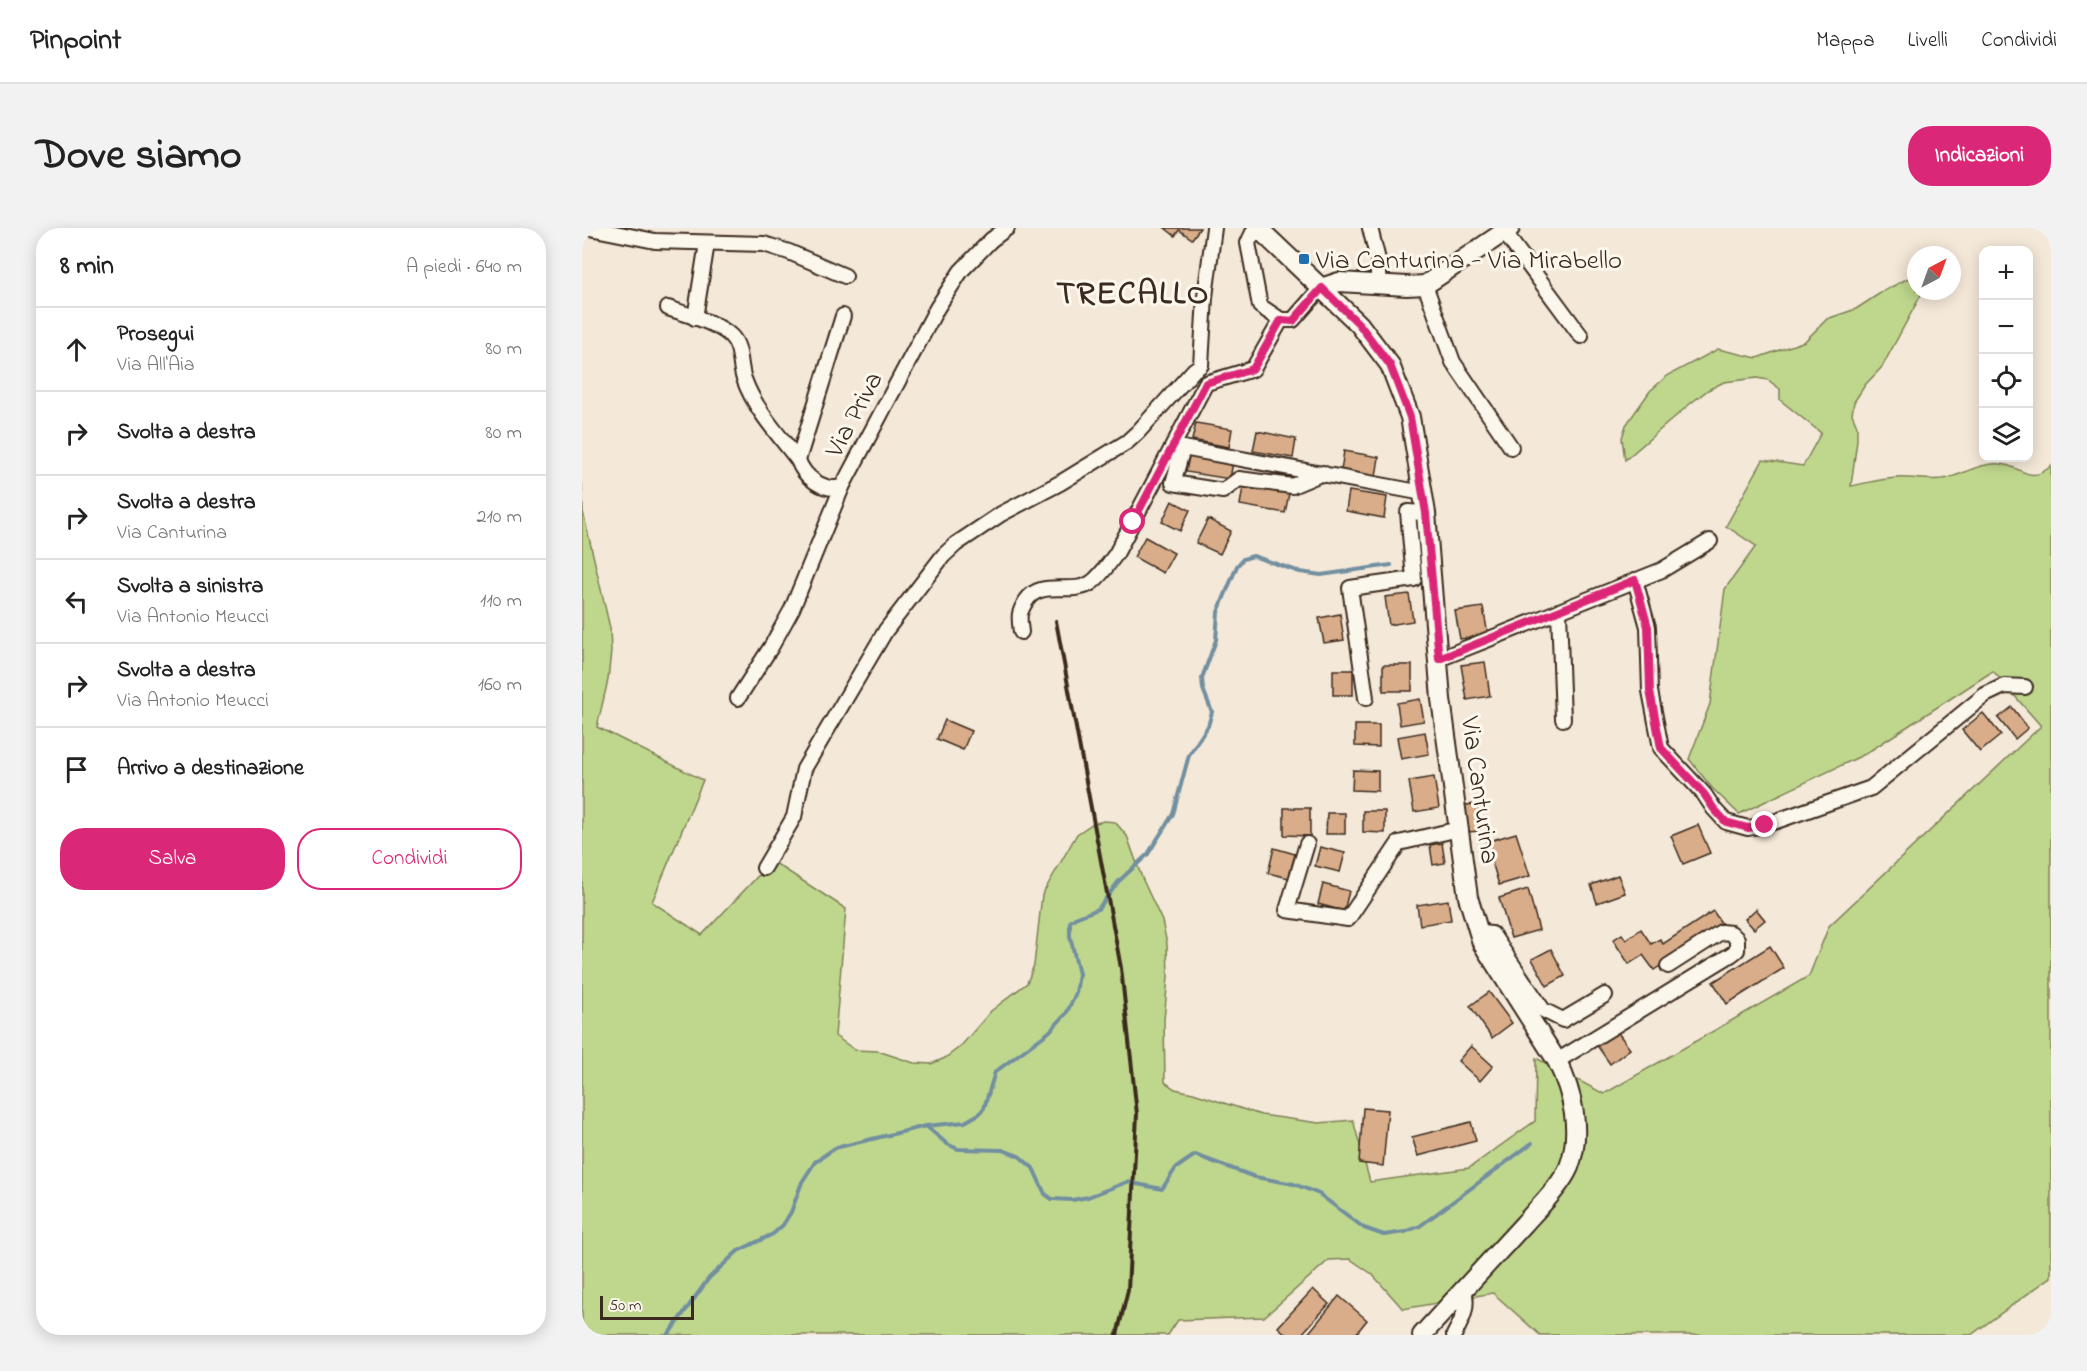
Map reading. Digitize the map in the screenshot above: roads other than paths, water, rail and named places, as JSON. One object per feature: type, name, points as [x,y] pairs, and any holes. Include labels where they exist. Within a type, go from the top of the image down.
[{"type":"main road","name":"Via Canturina","points":[[1257,228],[1359,324],[1390,365],[1410,417],[1426,513],[1441,699],[1468,897],[1482,943],[1557,1061],[1567,1081],[1574,1109],[1575,1140],[1568,1168],[1549,1196],[1422,1335]]},
{"type":"main road","points":[[1322,288],[1339,282],[1425,285],[1507,230]]},
{"type":"street","points":[[590,228],[655,241],[764,244],[845,276]]},
{"type":"street","name":"Via Priva","points":[[843,316],[798,460],[808,477],[816,483],[837,488],[842,487],[937,308],[961,271],[991,240],[1007,228]]},
{"type":"street","points":[[764,868],[794,817],[804,769],[886,630],[943,556],[956,544],[1001,514],[1060,483],[1126,442],[1201,365],[1205,297],[1214,228]]},
{"type":"street","points":[[1257,228],[1248,243],[1260,306],[1281,320],[1293,321],[1322,288]]},
{"type":"street","points":[[1370,228],[1378,260],[1378,285]]},
{"type":"street","points":[[1507,230],[1581,336]]},
{"type":"street","points":[[695,318],[707,243]]},
{"type":"street","points":[[1425,285],[1453,362],[1511,447]]},
{"type":"street","points":[[668,308],[718,327],[731,335],[738,346],[744,379],[759,409],[798,460]]},
{"type":"street","points":[[1021,632],[1019,614],[1031,593],[1036,590],[1072,588],[1090,584],[1109,562],[1120,546],[1206,383],[1253,369],[1281,320]]},
{"type":"street","points":[[1323,473],[1292,486],[1239,479],[1222,491],[1173,483],[1183,448],[1323,473],[1423,493]]},
{"type":"street","points":[[738,698],[792,609],[842,487]]},
{"type":"street","points":[[1366,698],[1350,588],[1414,579],[1408,512],[1426,513]]},
{"type":"street","points":[[1439,659],[1662,570],[1710,541]]},
{"type":"street","points":[[1635,580],[1648,627],[1650,691],[1661,748],[1704,794],[1726,822],[1735,825],[1748,828],[1765,825],[1871,788],[1985,695],[2004,686],[2025,687]]},
{"type":"street","points":[[1558,611],[1563,719]]},
{"type":"street","points":[[1307,844],[1287,910],[1348,919],[1399,843],[1459,829]]},
{"type":"street","points":[[1557,1061],[1732,954],[1737,950],[1737,939],[1731,933],[1721,932],[1668,966]]},
{"type":"street","points":[[1479,933],[1492,934],[1543,1010],[1563,1020],[1605,995]]},
{"type":"street","points":[[1454,1335],[1462,1320],[1467,1301],[1464,1290]]},
{"type":"waterway","points":[[668,1335],[709,1278],[738,1251],[773,1234],[783,1225],[791,1212],[802,1182],[815,1162],[835,1148],[926,1126],[965,1122],[979,1114],[984,1108],[995,1072],[1049,1032],[1066,1014],[1076,993],[1079,974],[1070,936],[1070,922],[1098,909],[1119,881],[1148,854],[1173,814],[1189,755],[1208,726],[1212,712],[1203,689],[1202,678],[1216,640],[1218,612],[1237,566],[1243,559],[1253,556],[1300,572],[1321,575],[1391,565]]},
{"type":"waterway","points":[[926,1126],[947,1144],[958,1149],[1003,1150],[1019,1156],[1033,1168],[1045,1194],[1052,1199],[1072,1200],[1088,1197],[1127,1182],[1162,1189],[1176,1168],[1195,1155],[1255,1177],[1294,1184],[1319,1194],[1364,1228],[1384,1235],[1405,1232],[1420,1226],[1532,1143]]},
{"type":"railway","points":[[1056,621],[1121,968],[1137,1114],[1128,1290],[1117,1335]]},
{"type":"place","name":"Via Canturina - Via Mirabello","points":[[1304,259]]},
{"type":"district","name":"TRECALLO","points":[[1133,291]]}]
